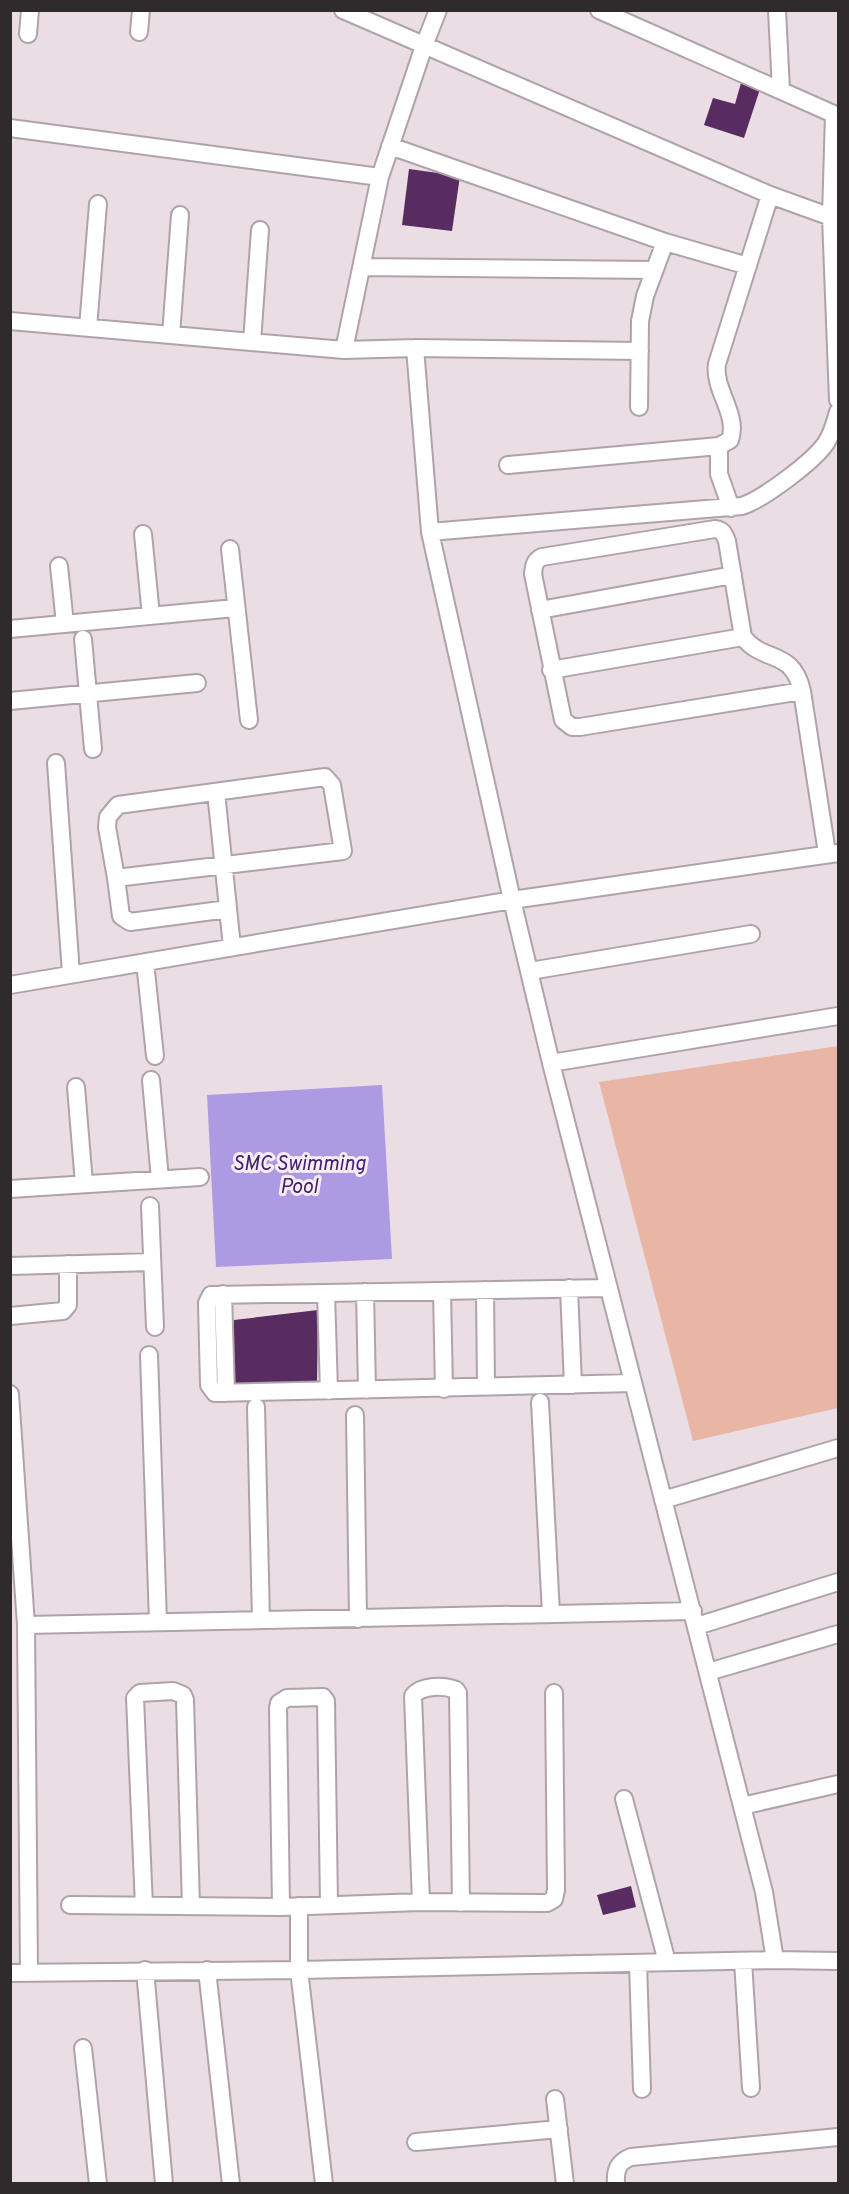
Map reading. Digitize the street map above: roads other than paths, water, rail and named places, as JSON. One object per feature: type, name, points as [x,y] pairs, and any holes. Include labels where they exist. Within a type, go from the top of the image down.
[{"type":"street","points":[[28,34],[30,10]]},
{"type":"street","points":[[139,32],[141,10]]},
{"type":"street","points":[[343,10],[770,195],[831,217]]},
{"type":"street","points":[[344,350],[380,177],[438,10]]},
{"type":"street","points":[[599,10],[836,115],[831,217],[838,400]]},
{"type":"street","points":[[777,10],[782,90]]},
{"type":"street","points":[[10,128],[380,177]]},
{"type":"street","points":[[390,146],[665,242],[748,266]]},
{"type":"street","points":[[508,465],[719,446],[730,440],[732,434],[728,408],[715,372],[770,195]]},
{"type":"street","points":[[88,328],[98,204]]},
{"type":"street","points":[[171,335],[180,215]]},
{"type":"street","points":[[252,342],[260,230]]},
{"type":"street","points":[[639,407],[641,310],[665,242]]},
{"type":"street","points":[[362,267],[654,270]]},
{"type":"street","points":[[10,321],[344,350],[416,348],[640,351]]},
{"type":"street","points":[[416,348],[430,532],[512,900],[764,1892],[775,1960]]},
{"type":"street","points":[[430,532],[730,508],[751,502],[809,461],[825,445],[838,412]]},
{"type":"street","points":[[719,446],[719,474],[730,508]]},
{"type":"street","points":[[10,985],[512,900],[833,853],[802,691],[795,670],[788,664],[753,647],[743,637],[734,575],[721,530],[715,529],[542,557],[536,560],[533,574],[562,720],[572,727],[580,728],[802,691]]},
{"type":"street","points":[[143,534],[151,616]]},
{"type":"street","points":[[230,549],[249,720]]},
{"type":"street","points":[[58,566],[65,624]]},
{"type":"street","points":[[540,610],[734,575]]},
{"type":"street","points":[[10,629],[236,608]]},
{"type":"street","points":[[551,670],[743,637]]},
{"type":"street","points":[[82,639],[93,749]]},
{"type":"street","points":[[10,701],[197,683]]},
{"type":"street","points":[[56,763],[71,974]]},
{"type":"street","points":[[116,878],[343,851],[332,785],[325,777],[118,805],[108,817],[107,827],[121,916],[130,922],[228,909]]},
{"type":"street","points":[[216,792],[232,947]]},
{"type":"street","points":[[530,971],[751,934]]},
{"type":"street","points":[[145,962],[155,1056]]},
{"type":"street","points":[[552,1063],[838,1016]]},
{"type":"street","points":[[151,1080],[160,1179]]},
{"type":"street","points":[[76,1087],[84,1184]]},
{"type":"street","points":[[10,1189],[200,1177]]},
{"type":"street","points":[[150,1206],[155,1327]]},
{"type":"street","points":[[10,1266],[152,1262]]},
{"type":"street","points":[[10,1316],[63,1311],[68,1305],[68,1264]]},
{"type":"street","points":[[569,1288],[573,1385]]},
{"type":"street","points":[[609,1288],[212,1295],[207,1303],[210,1385],[215,1393],[226,1393],[633,1383]]},
{"type":"street","points":[[485,1290],[486,1387]]},
{"type":"street","points":[[442,1291],[444,1389]]},
{"type":"street","points":[[365,1292],[367,1390]]},
{"type":"street","points":[[326,1293],[329,1391]]},
{"type":"street","points":[[149,1355],[158,1622]]},
{"type":"street","points":[[10,1394],[17,1577],[26,1625],[29,1972]]},
{"type":"street","points":[[540,1402],[551,1614]]},
{"type":"street","points":[[256,1407],[261,1620]]},
{"type":"street","points":[[355,1415],[358,1619]]},
{"type":"street","points":[[663,1500],[838,1448]]},
{"type":"street","points":[[26,1625],[551,1614],[695,1619],[838,1582]]},
{"type":"street","points":[[708,1672],[838,1634]]},
{"type":"street","points":[[422,1902],[413,1696],[423,1688],[446,1687],[458,1693],[461,1903]]},
{"type":"street","points":[[144,1906],[135,1698],[140,1693],[173,1691],[183,1695],[185,1700],[191,1906]]},
{"type":"street","points":[[70,1905],[281,1907],[422,1902],[547,1902],[554,1899],[556,1877],[554,1693]]},
{"type":"street","points":[[281,1907],[278,1708],[279,1703],[287,1698],[323,1697],[326,1701],[329,1904]]},
{"type":"street","points":[[742,1806],[838,1784]]},
{"type":"street","points":[[624,1799],[667,1962]]},
{"type":"street","points":[[299,1906],[299,1970],[324,2184]]},
{"type":"street","points":[[10,1973],[299,1970],[775,1960],[838,1961]]},
{"type":"street","points":[[743,1961],[751,2088]]},
{"type":"street","points":[[639,1963],[642,2090]]},
{"type":"street","points":[[145,1970],[164,2184]]},
{"type":"street","points":[[207,1970],[231,2184]]},
{"type":"street","points":[[83,2048],[98,2184]]},
{"type":"street","points":[[555,2099],[565,2184]]},
{"type":"street","points":[[416,2142],[559,2129]]},
{"type":"street","points":[[616,2184],[618,2166],[623,2160],[631,2157],[838,2137]]},
{"type":"water","name":"SMC Swimming Pool","points":[[382,1085],[392,1259],[216,1267],[207,1095]]}]
